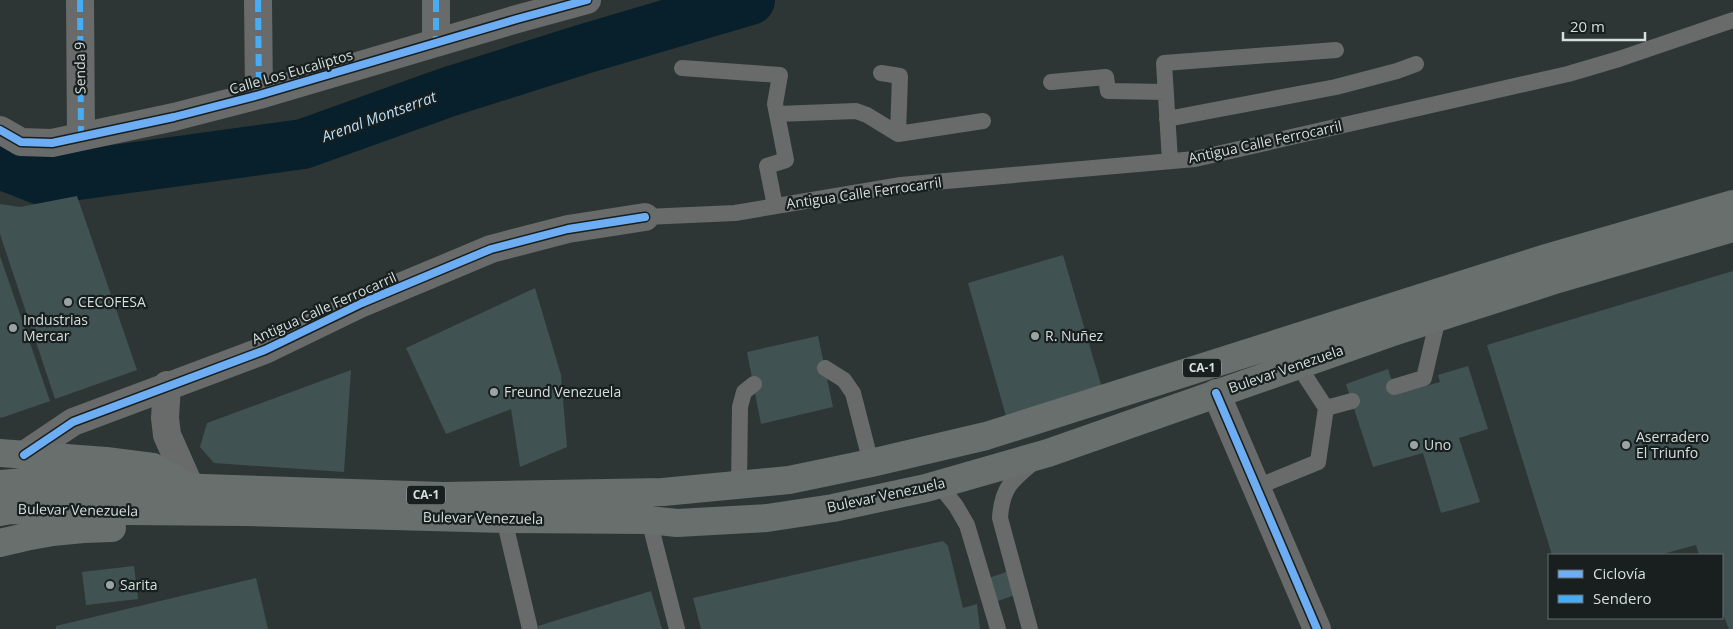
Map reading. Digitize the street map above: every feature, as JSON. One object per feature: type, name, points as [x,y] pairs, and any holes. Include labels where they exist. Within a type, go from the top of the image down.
[{"type":"highway","name":"Bulevar Venezuela","points":[[0,484],[25,482],[443,496],[663,492],[789,480],[986,436],[1543,259],[1733,204]]},
{"type":"highway","name":"Bulevar Venezuela","points":[[0,512],[11,510],[245,512],[504,519],[649,520],[677,523],[768,518],[833,508],[926,488],[1048,453],[1216,393],[1438,318],[1558,279],[1733,228]]},
{"type":"highway","points":[[12,454],[153,467],[190,487]]},
{"type":"highway","points":[[0,543],[29,535],[91,528],[164,528],[245,512]]},
{"type":"street","name":"Senda 9","points":[[80,0],[81,136]]},
{"type":"street","points":[[258,0],[259,95]]},
{"type":"street","points":[[436,0],[436,43]]},
{"type":"street","name":"Calle Los Eucaliptos","points":[[0,130],[21,142],[52,143],[174,117],[259,95],[587,0]]},
{"type":"street","name":"Antigua Calle Ferrocarril","points":[[12,454],[73,422],[265,350],[362,303],[491,249],[568,229],[645,217]]},
{"type":"street","points":[[167,386],[165,418],[167,435],[190,487]]},
{"type":"street","points":[[1216,393],[1317,629]]},
{"type":"lane","name":"Antigua Calle Ferrocarril","points":[[645,217],[735,213],[902,185],[1195,159],[1568,74],[1619,59],[1733,20]]},
{"type":"lane","points":[[1170,162],[1164,63],[1336,50]]},
{"type":"lane","points":[[1167,119],[1336,87],[1397,72],[1416,64]]},
{"type":"lane","points":[[682,68],[780,75],[775,104],[786,160],[767,166],[774,206]]},
{"type":"lane","points":[[881,73],[900,76],[898,134]]},
{"type":"lane","points":[[1051,82],[1106,77],[1108,91],[1166,92]]},
{"type":"lane","points":[[777,114],[856,111],[867,115],[898,134],[983,121]]},
{"type":"lane","points":[[1394,387],[1424,378],[1438,318]]},
{"type":"lane","points":[[1257,487],[1318,462],[1326,408],[1298,365]]},
{"type":"lane","points":[[825,368],[844,380],[854,393],[871,463]]},
{"type":"lane","points":[[739,485],[740,407],[744,392],[754,384]]},
{"type":"lane","points":[[1326,408],[1352,401]]},
{"type":"lane","points":[[1030,629],[1000,518],[1001,500],[1010,484],[1023,471],[1048,453]]},
{"type":"lane","points":[[926,488],[944,491],[956,506],[967,525],[998,629]]},
{"type":"lane","points":[[504,519],[530,629]]},
{"type":"lane","points":[[649,520],[677,629]]},
{"type":"building","name":"CECOFESA","points":[[77,196],[137,370],[55,399],[0,234],[0,204],[20,207]]},
{"type":"building","name":"R. Nuñez","points":[[1063,255],[1102,388],[1006,416],[968,283]]},
{"type":"building","name":"Industrias Mercar","points":[[0,256],[50,401],[1,418],[0,417]]},
{"type":"building","name":"Aserradero El Triunfo","points":[[1733,271],[1733,629],[1729,629],[1723,614],[1723,554],[1699,554],[1696,545],[1663,554],[1552,554],[1487,345]]},
{"type":"building","name":"Freund Venezuela","points":[[535,288],[561,375],[567,447],[520,467],[511,409],[446,434],[406,348]]},
{"type":"building","points":[[818,336],[833,407],[761,424],[747,352]]},
{"type":"building","name":"Uno","points":[[1468,366],[1488,429],[1459,438],[1480,502],[1441,513],[1423,453],[1373,467],[1346,384],[1388,369],[1396,394],[1440,382],[1438,375]]},
{"type":"building","points":[[351,370],[344,472],[214,463],[200,447],[207,423]]},
{"type":"building","points":[[943,541],[948,546],[963,608],[977,604],[980,629],[701,629],[693,598]]},
{"type":"building","name":"Sarita","points":[[134,566],[138,599],[86,605],[82,572]]},
{"type":"building","points":[[1009,571],[1015,595],[995,602],[989,578]]},
{"type":"building","points":[[256,578],[268,629],[56,629],[56,626]]},
{"type":"building","points":[[651,591],[662,629],[539,629],[538,626]]},
{"type":"waterway","name":"Arenal Montserrat","points":[[0,164],[41,180],[303,144],[448,92],[584,49],[750,0]]},
{"type":"marked path","points":[[80,0],[81,136]]},
{"type":"marked path","points":[[258,0],[259,95]]},
{"type":"marked path","points":[[436,0],[436,43]]},
{"type":"cycle path","points":[[0,130],[21,142],[52,143],[174,117],[259,95],[587,0]]},
{"type":"cycle path","points":[[24,455],[73,422],[265,350],[362,303],[491,249],[568,229],[645,217]]},
{"type":"cycle path","points":[[1216,393],[1317,629]]},
{"type":"place","name":"CECOFESA","points":[[68,302]]},
{"type":"place","name":"Industrias Mercar","points":[[13,328]]},
{"type":"place","name":"R. Nuñez","points":[[1035,336]]},
{"type":"place","name":"Freund Venezuela","points":[[494,392]]},
{"type":"place","name":"Uno","points":[[1414,445]]},
{"type":"place","name":"Aserradero El Triunfo","points":[[1626,445]]},
{"type":"place","name":"Sarita","points":[[110,585]]}]
